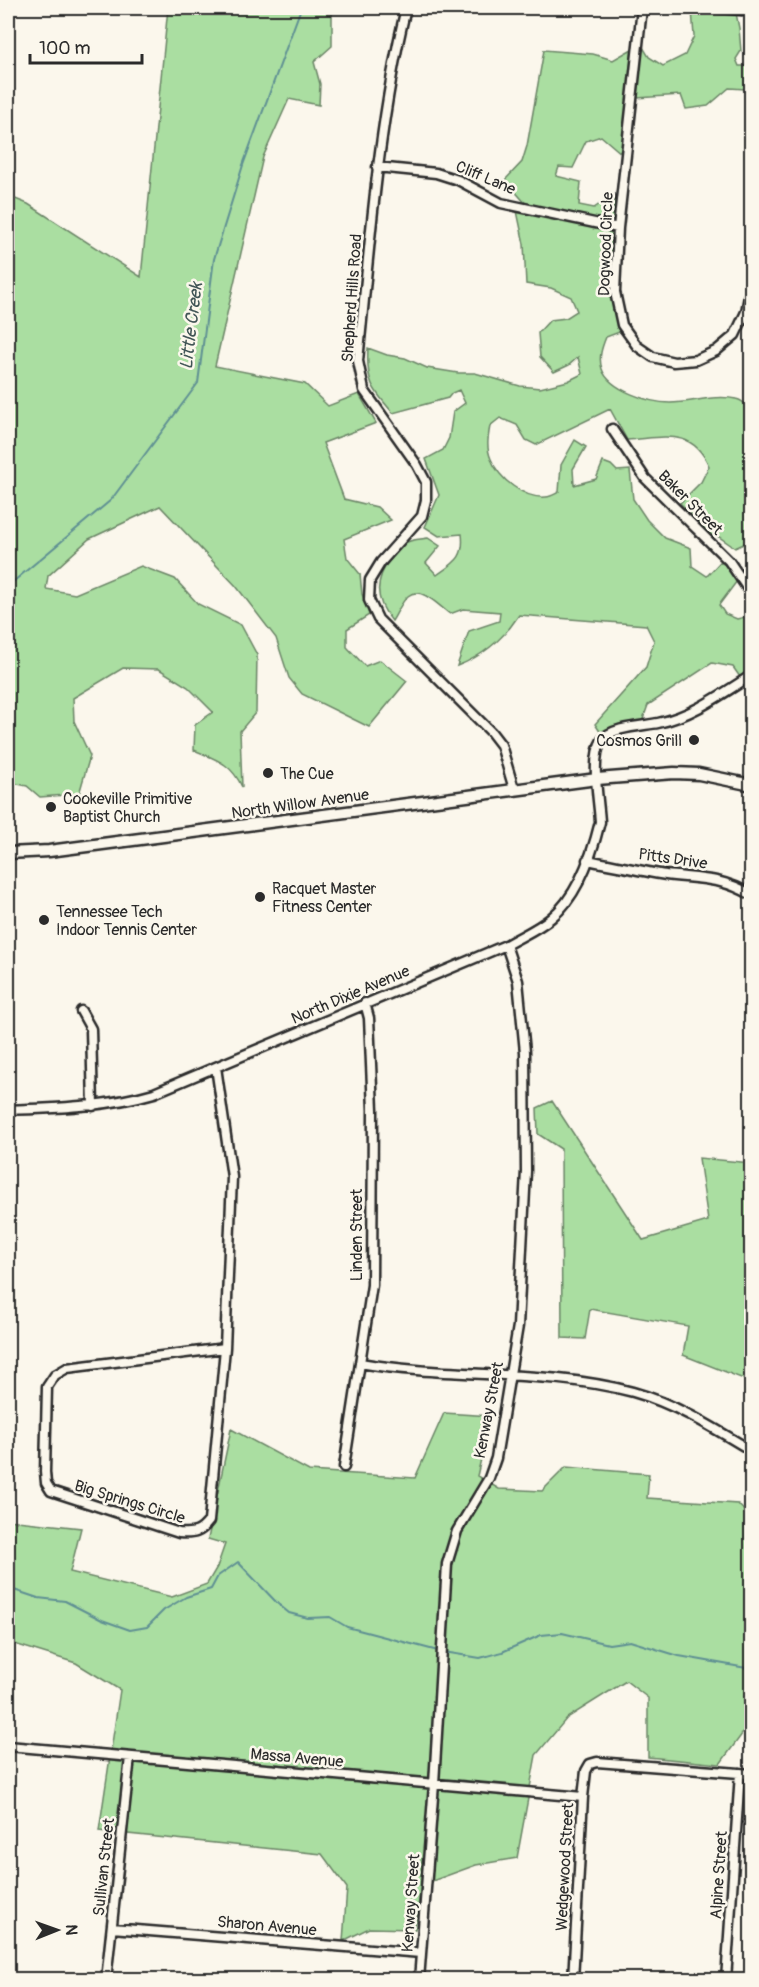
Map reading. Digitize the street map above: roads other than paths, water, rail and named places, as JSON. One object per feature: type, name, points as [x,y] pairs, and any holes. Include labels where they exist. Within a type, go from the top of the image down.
[{"type":"main road","name":"North Willow Avenue","points":[[8,854],[63,849],[597,779],[674,773],[699,774],[752,785]]},
{"type":"street","name":"Shepherd Hills Road","points":[[406,8],[387,99],[377,167],[358,361],[364,390],[417,465],[426,482],[426,500],[422,516],[381,562],[370,580],[369,600],[378,619],[491,732],[501,745],[514,789]]},
{"type":"street","name":"Dogwood Circle","points":[[642,8],[618,228],[615,292],[622,325],[637,346],[652,357],[674,362],[696,360],[716,351],[735,335],[746,312],[752,280]]},
{"type":"street","points":[[720,8],[752,11]]},
{"type":"street","name":"Cliff Lane","points":[[377,167],[436,173],[458,180],[501,203],[618,228]]},
{"type":"street","name":"Baker Street","points":[[612,429],[645,478],[729,561],[752,595]]},
{"type":"street","name":"North Dixie Avenue","points":[[8,1110],[93,1106],[127,1101],[153,1093],[506,945],[539,926],[558,911],[577,883],[600,822],[597,753],[602,740],[626,728],[660,723],[683,716],[752,675]]},
{"type":"street","name":"Pitts Drive","points":[[587,860],[665,874],[716,879],[735,885],[752,895]]},
{"type":"street","name":"Kenway Street","points":[[419,1980],[434,1784],[447,1564],[457,1531],[489,1479],[493,1468],[518,1326],[526,1170],[525,1052],[518,981],[506,945]]},
{"type":"street","name":"Linden Street","points":[[344,1467],[367,1324],[372,1273],[373,1110],[369,1018],[365,1003]]},
{"type":"street","points":[[81,1011],[90,1029],[93,1106]]},
{"type":"street","name":"Big Springs Circle","points":[[216,1067],[232,1177],[225,1348],[209,1521],[202,1530],[196,1533],[179,1533],[51,1491],[46,1483],[44,1455],[47,1387],[55,1375],[67,1368],[225,1348]]},
{"type":"street","points":[[360,1363],[396,1369],[511,1374],[591,1383],[652,1398],[679,1409],[752,1451]]},
{"type":"street","name":"Massa Avenue","points":[[8,1746],[584,1797]]},
{"type":"street","name":"Sullivan Street","points":[[106,1980],[130,1757]]},
{"type":"street","name":"Wedgewood Street","points":[[573,1980],[586,1771],[590,1764],[597,1762],[740,1773]]},
{"type":"street","points":[[740,1773],[752,1774]]},
{"type":"street","name":"Alpine Street","points":[[726,1980],[740,1773]]},
{"type":"street","name":"Sharon Avenue","points":[[112,1928],[421,1953]]},
{"type":"waterway","name":"Little Creek","points":[[8,586],[111,500],[198,383],[214,259],[243,165],[301,8]]},
{"type":"waterway","points":[[8,1588],[38,1598],[65,1601],[102,1620],[130,1630],[147,1627],[164,1610],[186,1597],[211,1589],[218,1576],[238,1562],[289,1613],[308,1618],[330,1617],[347,1627],[438,1651]]},
{"type":"waterway","points":[[444,1652],[480,1658],[502,1652],[541,1635],[562,1633],[609,1644],[630,1641],[679,1656],[752,1669]]},
{"type":"place","name":"Cosmos Grill","points":[[694,740]]},
{"type":"place","name":"The Cue","points":[[268,773]]},
{"type":"place","name":"Cookeville Primitive Baptist Church","points":[[51,807]]},
{"type":"place","name":"Racquet Master Fitness Center","points":[[260,897]]},
{"type":"place","name":"Tennessee Tech Indoor Tennis Center","points":[[44,920]]}]
